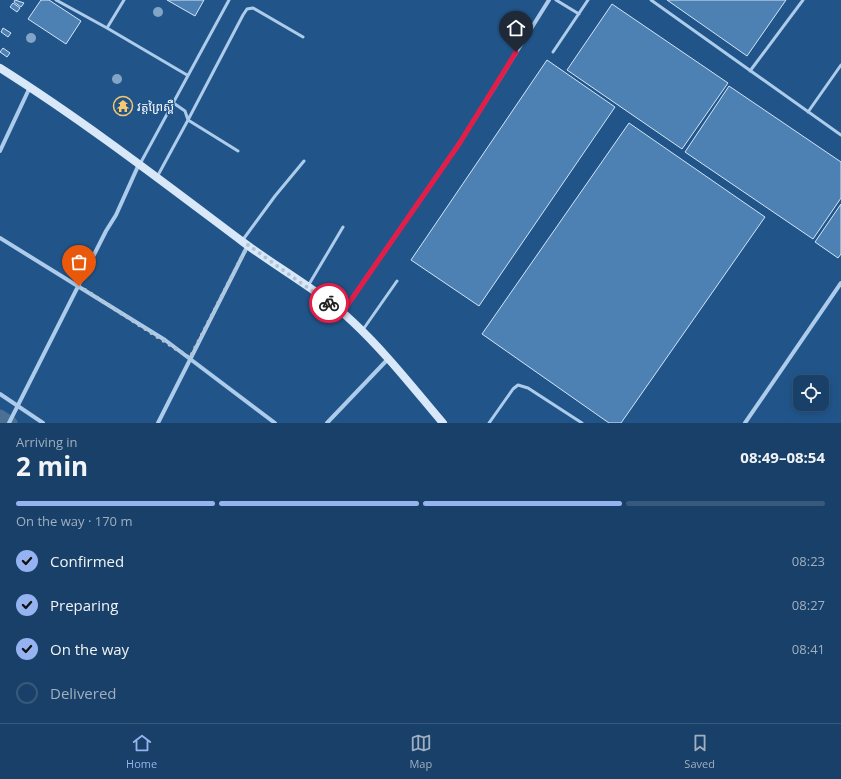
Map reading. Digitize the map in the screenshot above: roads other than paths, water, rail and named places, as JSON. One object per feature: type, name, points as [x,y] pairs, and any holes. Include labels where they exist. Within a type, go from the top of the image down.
[{"type":"street","points":[[342,313],[459,144],[549,0]]},
{"type":"street","points":[[0,68],[30,87],[140,164],[245,243],[342,313],[362,331],[388,359],[443,423]]},
{"type":"street","points":[[0,151],[30,87]]},
{"type":"street","points":[[9,423],[106,231],[116,215],[140,164]]},
{"type":"street","points":[[0,238],[79,286],[190,358],[275,423]]},
{"type":"street","points":[[158,423],[245,243]]},
{"type":"street","points":[[745,423],[841,283]]},
{"type":"street","points":[[327,423],[388,359]]},
{"type":"street","points":[[0,394],[43,423]]},
{"type":"lane","points":[[56,0],[187,75]]},
{"type":"lane","points":[[107,28],[124,0]]},
{"type":"lane","points":[[140,164],[228,0]]},
{"type":"lane","points":[[556,0],[579,14]]},
{"type":"lane","points":[[553,52],[588,0]]},
{"type":"lane","points":[[651,0],[841,136]]},
{"type":"lane","points":[[750,71],[803,0]]},
{"type":"lane","points":[[157,177],[247,9],[253,8],[303,37]]},
{"type":"lane","points":[[808,112],[841,65]]},
{"type":"lane","points":[[172,102],[185,111],[188,120],[238,151]]},
{"type":"lane","points":[[245,243],[275,196],[304,162]]},
{"type":"lane","points":[[307,287],[343,228]]},
{"type":"lane","points":[[362,331],[397,282]]},
{"type":"lane","points":[[489,423],[513,389],[518,385],[528,388],[582,423]]},
{"type":"waterway","points":[[0,416],[11,423]]},
{"type":"place","name":"វត្តព្រៃស្ពឺ","points":[[123,106]]}]
